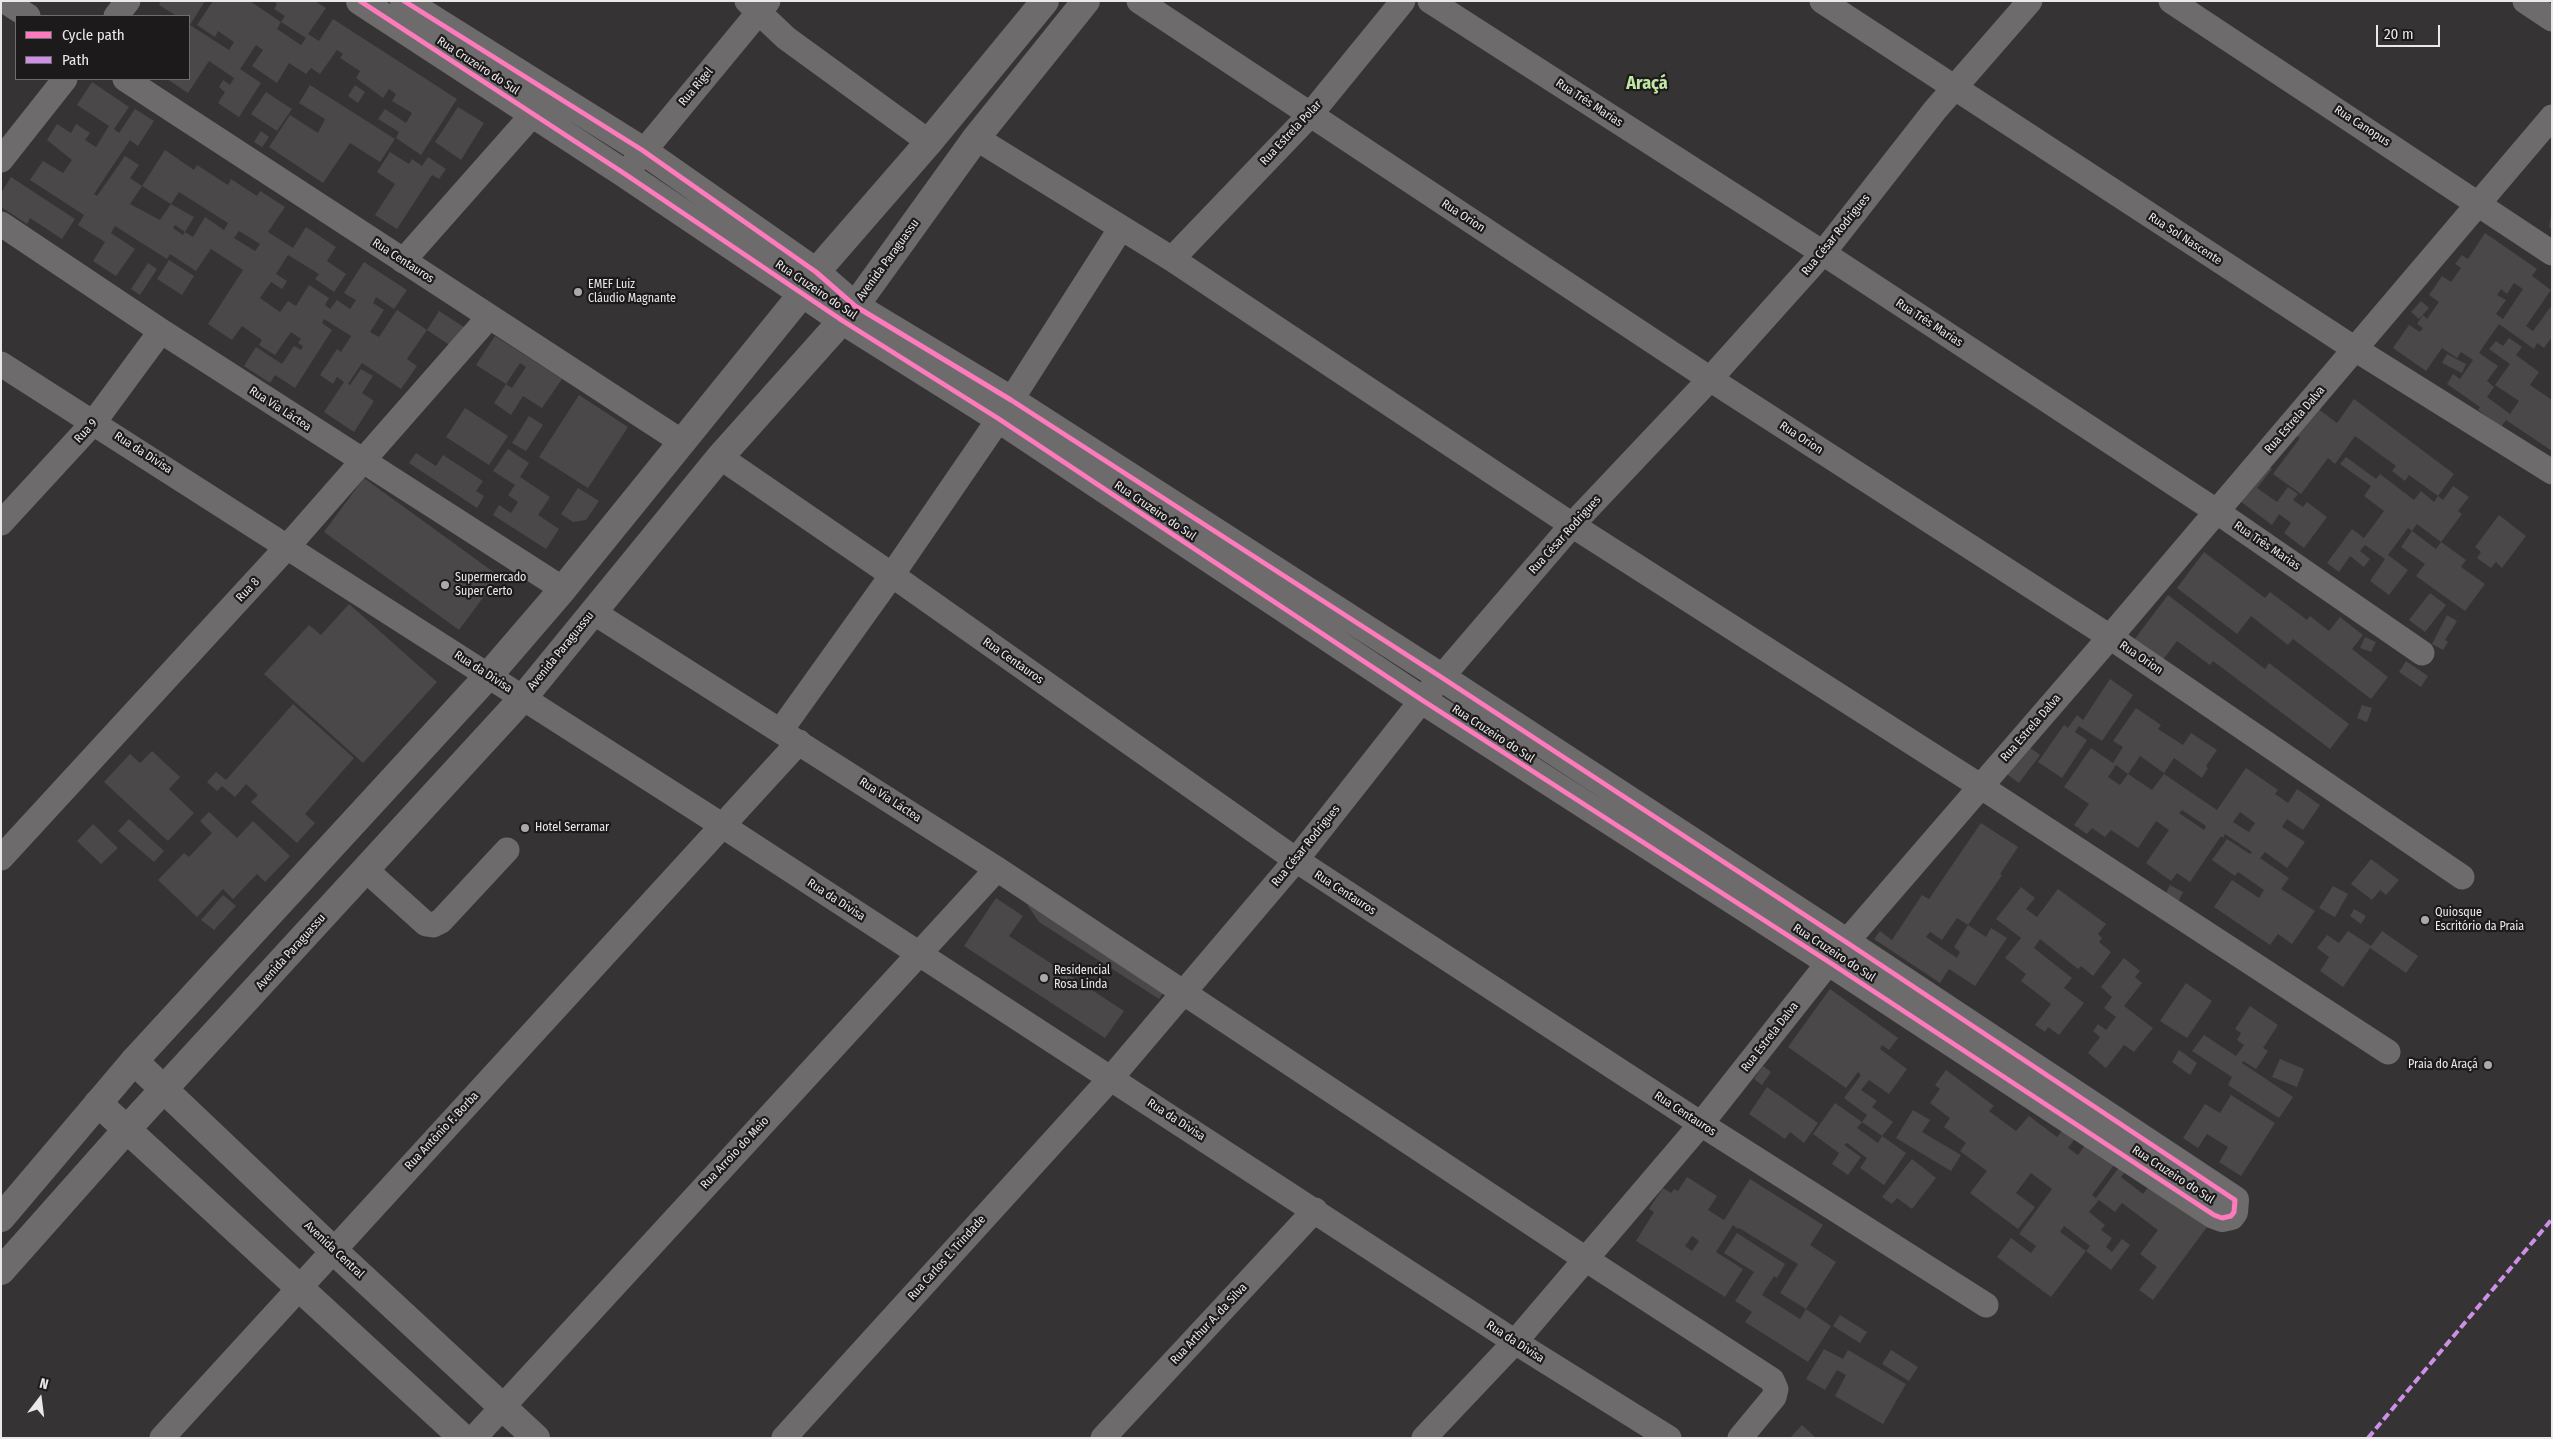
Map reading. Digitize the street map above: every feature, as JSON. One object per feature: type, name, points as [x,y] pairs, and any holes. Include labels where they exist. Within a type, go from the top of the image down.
[{"type":"street","points":[[5,1],[26,15]]},
{"type":"street","points":[[117,15],[128,1]]},
{"type":"street","name":"Rua Cruzeiro do Sul","points":[[360,1],[625,174],[809,283]]},
{"type":"street","name":"Rua Cruzeiro do Sul","points":[[404,1],[642,150],[849,313],[1005,409],[1251,554],[1441,677],[1712,854],[1838,952],[2102,1126]]},
{"type":"street","points":[[1,1218],[134,1061],[489,675],[563,589],[809,283],[929,142],[1045,1]]},
{"type":"street","name":"Avenida Paraguassu","points":[[1,1270],[128,1128],[165,1090],[523,698],[720,457],[849,313],[976,138],[1086,1]]},
{"type":"street","name":"Rua Orion","points":[[1139,1],[1710,379],[2110,637],[2462,877]]},
{"type":"street","name":"Rua Estrela Polar","points":[[1172,259],[1310,115],[1403,1]]},
{"type":"street","name":"Rua Três Marias","points":[[1430,1],[1823,253],[2216,511],[2422,653]]},
{"type":"street","name":"Rua Sol Nascente","points":[[1822,1],[1954,89],[2355,349],[2552,472]]},
{"type":"street","name":"Rua César Rodrigues","points":[[1111,1078],[1296,860],[1441,677],[1572,525],[1710,379],[1823,253],[1935,110],[2030,1]]},
{"type":"street","name":"Rua Canopus","points":[[2171,1],[2552,253]]},
{"type":"street","points":[[2525,1],[2552,19]]},
{"type":"street","points":[[758,5],[786,38],[929,142]]},
{"type":"street","name":"Rua Rigel","points":[[625,174],[758,5]]},
{"type":"street","points":[[1,160],[64,80]]},
{"type":"street","name":"Rua Centauros","points":[[127,80],[682,442]]},
{"type":"street","points":[[403,261],[533,114]]},
{"type":"street","name":"Rua Estrela Dalva","points":[[1424,1438],[1515,1342],[1584,1258],[1700,1124],[1838,952],[2110,637],[2552,117]]},
{"type":"street","points":[[976,138],[1172,259],[1572,525],[1980,786],[2388,1052]]},
{"type":"street","name":"Rua Via Láctea","points":[[1,224],[362,462],[563,589]]},
{"type":"street","name":"Rua Antônio F. Borba","points":[[162,1438],[298,1286],[723,826],[790,736],[892,576],[1005,409],[1120,228]]},
{"type":"street","name":"Rua 8","points":[[1,858],[288,546],[489,317]]},
{"type":"street","name":"Rua 9","points":[[1,523],[94,422],[161,331]]},
{"type":"street","name":"Rua da Divisa","points":[[1,364],[489,675],[1515,1342],[1669,1438]]},
{"type":"street","name":"Rua Cruzeiro do Sul","points":[[1005,409],[1234,576],[1422,700],[1696,877],[1838,952]]},
{"type":"street","name":"Rua Centauros","points":[[720,457],[1296,860],[1700,1124],[1986,1305]]},
{"type":"street","points":[[1234,576],[1251,554]]},
{"type":"street","name":"Rua Via Láctea","points":[[593,612],[998,869],[1584,1258],[1772,1380],[1776,1389],[1774,1397],[1740,1438]]},
{"type":"street","points":[[366,870],[426,924],[433,925],[441,921],[507,850]]},
{"type":"street","points":[[1696,877],[1712,854]]},
{"type":"street","name":"Rua Arroio do Meio","points":[[474,1438],[998,869]]},
{"type":"street","name":"Avenida Central","points":[[134,1061],[333,1250],[536,1438]]},
{"type":"street","name":"Rua Carlos E. Trindade","points":[[784,1438],[1111,1078]]},
{"type":"street","points":[[98,1103],[128,1128],[463,1438]]},
{"type":"street","name":"Rua Arthur A. da Silva","points":[[1103,1438],[1314,1210]]},
{"type":"building","points":[[161,1],[205,1],[190,25],[190,15],[175,15],[159,5]]},
{"type":"building","points":[[213,1],[250,1],[281,22],[285,16],[274,9],[277,4],[274,1],[315,1],[326,8],[308,34],[319,41],[333,19],[457,99],[421,155],[396,138],[399,132],[378,119],[385,109],[406,123],[412,113],[392,101],[396,94],[389,89],[383,98],[356,78],[360,71],[340,58],[343,54],[337,50],[320,74],[311,68],[306,74],[289,63],[277,83],[252,66],[263,50],[256,45],[240,69],[261,83],[239,117],[218,103],[225,92],[219,87],[223,80],[230,85],[234,78],[209,61],[188,93],[168,80],[190,80],[190,25],[229,50],[234,42],[218,31],[215,37],[197,25]],"holes":[[[281,22],[306,38],[301,45],[277,29]]]},
{"type":"building","points":[[92,82],[129,107],[114,129],[119,133],[135,109],[154,121],[138,146],[130,140],[94,194],[97,196],[125,156],[139,165],[130,178],[142,186],[165,150],[194,170],[197,165],[228,185],[231,179],[257,196],[260,191],[285,207],[268,232],[293,248],[306,227],[336,247],[327,261],[346,274],[334,292],[315,279],[319,274],[288,255],[276,274],[287,281],[282,289],[271,282],[260,298],[280,312],[288,301],[296,306],[309,285],[329,298],[325,305],[330,309],[337,300],[350,309],[356,300],[344,293],[364,262],[407,290],[394,309],[376,297],[373,303],[384,310],[370,332],[379,337],[397,310],[427,330],[407,359],[417,366],[401,389],[362,363],[348,384],[350,385],[361,369],[373,376],[362,393],[374,401],[354,432],[324,412],[344,382],[337,377],[333,384],[320,375],[337,349],[341,352],[351,336],[324,319],[322,323],[332,330],[295,388],[275,375],[270,383],[244,366],[256,347],[282,364],[294,346],[301,350],[303,346],[298,343],[301,339],[291,332],[275,355],[259,345],[262,340],[242,326],[232,340],[208,324],[243,270],[211,249],[196,271],[170,254],[167,259],[115,226],[111,233],[135,249],[116,276],[93,261],[105,242],[78,225],[84,215],[30,180],[43,161],[63,173],[72,160],[47,140],[57,124],[71,133],[76,124],[90,133],[85,140],[96,147],[109,126],[77,105]],"holes":[[[142,186],[171,204],[160,220],[130,204]],[[179,192],[228,223],[224,230],[205,217],[193,237],[185,232],[194,217],[171,204]],[[175,225],[185,232],[183,235],[173,228]],[[239,231],[260,244],[255,251],[234,238]]]},
{"type":"building","points":[[310,85],[395,139],[380,162],[350,143],[323,183],[269,147],[290,115],[318,133],[325,119],[299,103]]},
{"type":"building","points":[[355,85],[365,92],[358,103],[348,96]]},
{"type":"building","points":[[266,92],[292,109],[277,131],[251,114]]},
{"type":"building","points":[[458,107],[484,123],[461,160],[435,142]]},
{"type":"building","points":[[261,131],[269,137],[262,147],[254,142]]},
{"type":"building","points":[[390,152],[409,164],[412,159],[422,166],[428,157],[446,169],[439,179],[432,175],[397,229],[375,215],[395,184],[377,172]]},
{"type":"building","points":[[11,177],[75,219],[62,239],[30,218],[27,224],[1,207],[1,193]]},
{"type":"building","points":[[2551,215],[2552,228],[2549,228]]},
{"type":"building","points":[[2485,233],[2537,269],[2532,276],[2551,290],[2526,326],[2533,331],[2552,305],[2552,337],[2544,348],[2537,343],[2534,349],[2499,324],[2479,353],[2498,366],[2487,381],[2494,387],[2487,397],[2510,414],[2519,401],[2495,385],[2510,364],[2489,349],[2496,341],[2503,346],[2509,338],[2522,347],[2516,355],[2539,372],[2530,385],[2552,400],[2552,451],[2506,420],[2501,427],[2478,410],[2480,407],[2447,384],[2453,374],[2460,379],[2473,360],[2461,352],[2457,358],[2442,348],[2426,371],[2393,348],[2409,325],[2420,332],[2423,328],[2417,324],[2423,315],[2427,319],[2439,302],[2429,295],[2442,276],[2451,282],[2461,268],[2455,264],[2462,255],[2468,259]],"holes":[[[2514,283],[2523,289],[2503,319],[2496,314],[2506,300],[2497,295],[2501,289],[2507,294]]]},
{"type":"building","points":[[169,260],[194,276],[182,295],[157,279]]},
{"type":"building","points":[[148,263],[157,269],[140,295],[131,289]]},
{"type":"building","points":[[2421,301],[2429,308],[2419,319],[2411,312]]},
{"type":"building","points":[[439,311],[464,327],[451,346],[427,330]]},
{"type":"building","points":[[495,336],[562,379],[542,408],[523,396],[511,415],[494,403],[506,384],[476,365]],"holes":[[[520,363],[526,367],[512,388],[506,384]]]},
{"type":"building","points":[[2447,354],[2466,364],[2462,373],[2442,363]]},
{"type":"building","points":[[579,395],[628,427],[588,488],[539,457]]},
{"type":"building","points":[[2354,399],[2454,474],[2438,496],[2409,475],[2405,481],[2392,471],[2396,466],[2355,436],[2335,464],[2328,458],[2301,494],[2273,474],[2300,438],[2296,435],[2317,408],[2337,423]]},
{"type":"building","points":[[465,408],[508,436],[489,465],[446,437]]},
{"type":"building","points":[[529,416],[543,425],[526,451],[512,443]]},
{"type":"building","points":[[508,449],[529,463],[520,477],[550,497],[538,515],[559,529],[546,549],[493,515],[499,505],[511,513],[518,502],[508,495],[515,485],[493,471]]},
{"type":"building","points":[[416,453],[436,466],[443,455],[483,481],[476,491],[484,496],[477,508],[409,463]]},
{"type":"building","points":[[2346,457],[2376,479],[2380,474],[2414,500],[2421,491],[2434,502],[2438,496],[2443,500],[2453,486],[2469,497],[2458,511],[2462,514],[2441,542],[2417,524],[2412,531],[2408,528],[2388,555],[2408,570],[2389,595],[2370,581],[2385,559],[2365,545],[2360,551],[2370,559],[2364,567],[2350,556],[2339,572],[2327,563],[2352,529],[2364,538],[2384,511],[2364,496],[2371,486],[2340,464]]},
{"type":"building","points":[[2266,465],[2272,469],[2257,488],[2277,502],[2288,487],[2298,494],[2293,500],[2303,507],[2307,502],[2327,517],[2304,548],[2284,533],[2291,523],[2279,514],[2272,525],[2240,501]]},
{"type":"building","points":[[364,478],[499,576],[459,630],[324,532]]},
{"type":"building","points":[[578,488],[599,501],[586,520],[573,522],[561,514]]},
{"type":"building","points":[[2499,515],[2526,536],[2502,568],[2496,562],[2491,568],[2477,558],[2481,552],[2475,547]]},
{"type":"building","points":[[2412,531],[2436,549],[2441,542],[2466,560],[2461,567],[2485,584],[2465,611],[2416,576],[2425,564],[2401,547]]},
{"type":"building","points":[[2204,552],[2265,598],[2270,592],[2307,620],[2310,616],[2329,631],[2340,617],[2363,635],[2352,649],[2388,677],[2371,699],[2293,639],[2288,645],[2251,616],[2237,634],[2177,588]]},
{"type":"building","points":[[2430,593],[2446,605],[2425,632],[2409,620]]},
{"type":"building","points":[[2168,595],[2265,669],[2269,663],[2349,724],[2330,749],[2213,661],[2210,665],[2177,641],[2159,665],[2131,644]]},
{"type":"building","points":[[349,604],[437,682],[363,763],[264,674],[309,625],[321,635]]},
{"type":"building","points":[[2447,615],[2457,621],[2445,640],[2448,642],[2443,650],[2432,644]]},
{"type":"building","points":[[2365,637],[2376,642],[2371,652],[2360,648]]},
{"type":"building","points":[[2406,661],[2428,676],[2421,687],[2399,672]]},
{"type":"building","points":[[2110,679],[2133,695],[2102,741],[2079,726],[2075,732],[2087,740],[2062,778],[2038,762],[2064,725],[2068,728],[2077,715],[2083,720]]},
{"type":"building","points":[[293,704],[354,758],[305,814],[315,823],[297,843],[251,802],[258,795],[246,784],[235,797],[222,786],[217,791],[207,782],[216,772],[226,780]]},
{"type":"building","points":[[2362,705],[2372,708],[2367,722],[2357,718]]},
{"type":"building","points":[[2136,708],[2161,725],[2158,729],[2183,745],[2191,733],[2217,750],[2206,766],[2208,768],[2202,778],[2174,758],[2164,773],[2140,756],[2128,774],[2152,790],[2164,774],[2217,810],[2246,768],[2278,790],[2275,794],[2288,803],[2297,789],[2320,805],[2303,830],[2287,819],[2282,827],[2305,842],[2287,868],[2265,852],[2260,858],[2289,878],[2281,889],[2315,911],[2292,944],[2278,934],[2270,945],[2214,907],[2232,880],[2259,898],[2264,890],[2238,872],[2235,876],[2212,860],[2227,839],[2250,854],[2252,852],[2225,834],[2223,838],[2221,836],[2190,882],[2177,873],[2171,881],[2146,863],[2169,830],[2156,821],[2138,848],[2111,830],[2105,837],[2092,828],[2087,834],[2074,825],[2089,804],[2064,787],[2091,748],[2113,763],[2123,747],[2113,741]],"holes":[[[2116,765],[2128,774],[2120,785],[2108,777]],[[2182,810],[2206,826],[2204,830],[2179,813]],[[2240,812],[2255,823],[2249,832],[2233,822]]]},
{"type":"building","points":[[2022,742],[2040,755],[2019,783],[2001,770]]},
{"type":"building","points":[[152,751],[180,777],[169,789],[194,813],[168,841],[104,782],[130,754],[140,763]]},
{"type":"building","points":[[209,812],[237,838],[253,821],[290,856],[265,882],[257,874],[233,899],[223,889],[197,917],[158,880],[184,853],[189,857],[212,833],[200,821]]},
{"type":"building","points":[[129,819],[164,851],[154,862],[118,831]]},
{"type":"building","points":[[1981,823],[2018,847],[2000,874],[2002,875],[1968,925],[1986,937],[1991,928],[2007,938],[1975,986],[1949,969],[1940,983],[1874,939],[1880,931],[1892,940],[1922,895],[1929,899]],"holes":[[[1957,918],[1968,925],[1954,947],[1960,952],[1957,958],[1926,937],[1930,932],[1942,940]]]},
{"type":"building","points":[[93,824],[118,848],[101,864],[77,841]]},
{"type":"building","points":[[2371,859],[2399,880],[2386,895],[2380,890],[2372,900],[2351,884]]},
{"type":"building","points":[[2170,885],[2183,892],[2177,904],[2164,897]]},
{"type":"building","points":[[2333,886],[2348,894],[2335,917],[2319,908]]},
{"type":"building","points":[[2021,887],[2035,898],[2026,909],[2037,917],[2058,889],[2106,924],[2098,934],[2102,938],[2099,942],[2111,952],[2093,976],[2081,966],[2078,969],[2040,939],[2034,948],[2072,978],[2064,988],[2084,1003],[2059,1035],[2048,1027],[2045,1032],[2035,1025],[2051,1004],[2021,981],[2026,974],[2005,958],[2021,938],[1996,919]]},
{"type":"building","points":[[223,895],[236,906],[214,930],[201,920]]},
{"type":"building","points":[[1029,896],[1168,986],[1159,999],[1039,922],[1028,906]]},
{"type":"building","name":"Residencial Rosa Linda","points":[[996,898],[1023,916],[1009,936],[1124,1011],[1105,1038],[964,946]]},
{"type":"building","points":[[2354,909],[2366,916],[2361,924],[2350,916]]},
{"type":"building","points":[[2348,931],[2371,946],[2382,931],[2418,956],[2406,973],[2370,948],[2343,987],[2320,971],[2329,957],[2317,948],[2327,935],[2339,943]]},
{"type":"building","points":[[2124,958],[2140,971],[2135,977],[2142,983],[2124,1006],[2153,1028],[2134,1052],[2124,1045],[2106,1068],[2088,1053],[2100,1037],[2093,1031],[2098,1024],[2106,1030],[2116,1017],[2104,1008],[2112,997],[2101,987]]},
{"type":"building","points":[[2186,983],[2212,1001],[2187,1038],[2160,1021]]},
{"type":"building","points":[[1830,989],[1898,1038],[1889,1050],[1882,1045],[1880,1049],[1907,1069],[1889,1094],[1869,1080],[1861,1090],[1877,1101],[1872,1107],[1893,1122],[1882,1136],[1862,1122],[1867,1115],[1844,1098],[1861,1075],[1858,1072],[1846,1088],[1788,1047]]},
{"type":"building","points":[[2250,1006],[2278,1025],[2263,1048],[2268,1051],[2256,1069],[2243,1061],[2242,1063],[2293,1097],[2279,1118],[2228,1085],[2232,1077],[2192,1051],[2204,1035],[2236,1056],[2244,1045],[2237,1040],[2241,1033],[2235,1029]]},
{"type":"building","points":[[2179,1050],[2197,1063],[2190,1075],[2172,1062]]},
{"type":"building","points":[[2280,1059],[2304,1069],[2297,1087],[2272,1077]]},
{"type":"building","points":[[1763,1066],[1771,1072],[1762,1085],[1754,1079]]},
{"type":"building","points":[[1946,1070],[1994,1106],[1989,1111],[2016,1131],[2029,1116],[2057,1137],[2065,1127],[2077,1136],[2068,1148],[2078,1155],[2086,1144],[2114,1165],[2092,1195],[2096,1198],[2120,1166],[2126,1171],[2121,1177],[2143,1194],[2150,1185],[2207,1227],[2153,1300],[2139,1290],[2157,1267],[2140,1254],[2158,1230],[2122,1203],[2115,1212],[2099,1200],[2089,1212],[2105,1225],[2101,1230],[2112,1238],[2106,1247],[2112,1252],[2122,1239],[2130,1245],[2111,1270],[2086,1251],[2051,1297],[1997,1257],[2011,1238],[2031,1253],[2036,1246],[2019,1234],[2052,1189],[2031,1173],[2016,1193],[2035,1207],[2018,1229],[1970,1193],[1987,1171],[1960,1151],[1966,1143],[1944,1127],[1950,1118],[1930,1103],[1940,1089],[1935,1085]],"holes":[[[2064,1226],[2090,1246],[2086,1251],[2060,1232]]]},
{"type":"building","points":[[1767,1087],[1818,1123],[1804,1143],[1790,1132],[1785,1139],[1749,1114]]},
{"type":"building","points":[[2231,1095],[2275,1123],[2241,1176],[2219,1162],[2228,1147],[2207,1134],[2198,1148],[2183,1138],[2205,1104],[2220,1113]]},
{"type":"building","points":[[1835,1103],[1862,1122],[1857,1128],[1878,1143],[1882,1136],[1906,1153],[1884,1185],[1860,1168],[1867,1158],[1847,1143],[1844,1145],[1861,1157],[1848,1175],[1832,1164],[1839,1153],[1813,1134]]},
{"type":"building","points":[[1913,1110],[1930,1120],[1922,1132],[1961,1155],[1951,1171],[1896,1138]]},
{"type":"building","points":[[1912,1159],[1936,1178],[1912,1209],[1897,1198],[1892,1204],[1882,1197]]},
{"type":"building","points":[[1687,1177],[1717,1196],[1708,1210],[1724,1220],[1750,1179],[1823,1225],[1810,1245],[1836,1262],[1806,1309],[1780,1293],[1798,1264],[1733,1225],[1716,1252],[1743,1269],[1725,1297],[1636,1241],[1654,1212],[1649,1209],[1663,1188],[1671,1193],[1674,1189],[1678,1191]],"holes":[[[1692,1236],[1699,1241],[1692,1251],[1685,1246]]]},
{"type":"building","points":[[1737,1233],[1785,1264],[1777,1278],[1774,1276],[1762,1295],[1800,1319],[1806,1309],[1831,1326],[1808,1362],[1745,1322],[1752,1312],[1735,1301],[1754,1272],[1724,1253]]},
{"type":"building","points":[[1840,1315],[1867,1332],[1860,1343],[1833,1326]]},
{"type":"building","points":[[1824,1349],[1843,1359],[1848,1350],[1906,1384],[1883,1424],[1835,1396],[1846,1375],[1837,1370],[1825,1390],[1806,1379]]},
{"type":"building","points":[[1891,1350],[1918,1367],[1909,1381],[1882,1364]]},
{"type":"building","points":[[1802,1425],[1816,1438],[1790,1438]]},
{"type":"marked path","points":[[2368,1438],[2552,1219]]},
{"type":"cycle path","points":[[360,1],[625,174],[843,321],[999,419],[1422,700],[1829,962],[2214,1215],[2222,1218],[2231,1216],[2234,1212],[2235,1200],[1846,942],[1441,677],[1011,400],[855,306],[816,272],[642,150],[404,1]]},
{"type":"place","name":"EMEF Luiz Cláudio Magnante","points":[[578,292]]},
{"type":"place","name":"Supermercado Super Certo","points":[[445,585]]},
{"type":"place","name":"Hotel Serramar","points":[[525,828]]},
{"type":"place","name":"Quiosque Escritório da Praia","points":[[2425,920]]},
{"type":"place","name":"Residencial Rosa Linda","points":[[1044,978]]},
{"type":"place","name":"Praia do Araçá","points":[[2488,1065]]},
{"type":"district","name":"Araçá","points":[[1647,84]]}]
